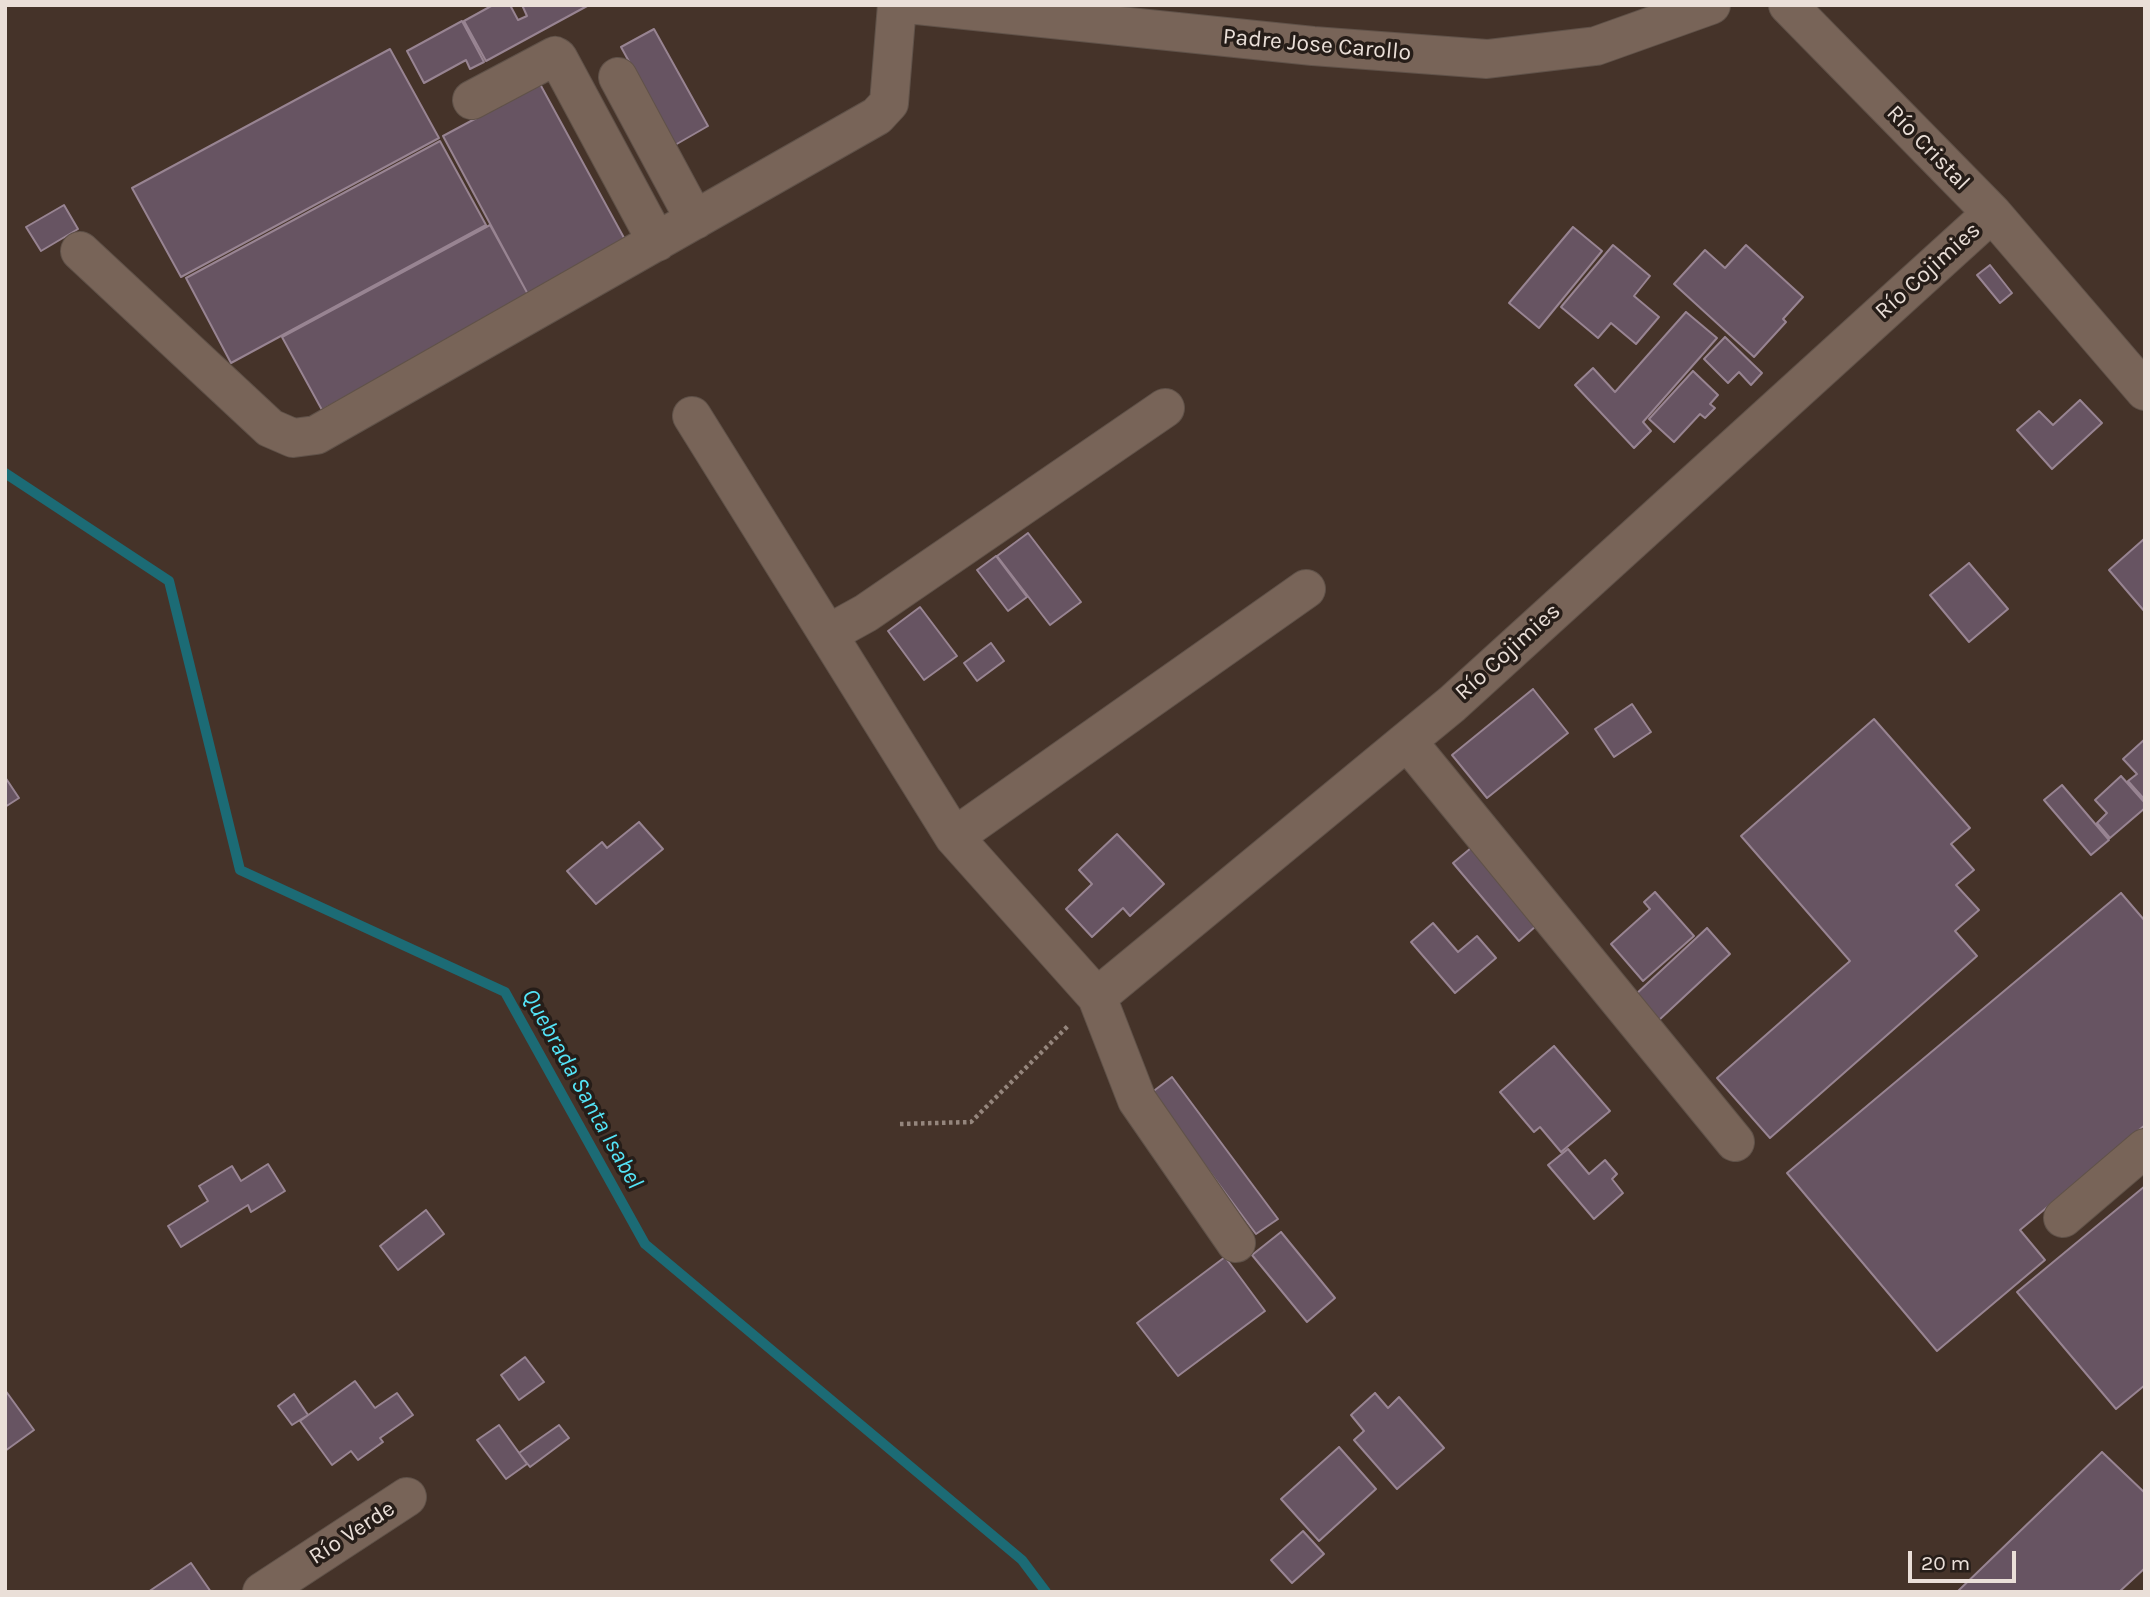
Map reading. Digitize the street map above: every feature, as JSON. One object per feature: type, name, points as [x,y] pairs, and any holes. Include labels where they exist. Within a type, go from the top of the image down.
[{"type":"street","points":[[80,251],[270,428],[293,438],[316,435],[877,116],[889,103],[897,5]]},
{"type":"street","name":"Padre Jose Carollo","points":[[917,5],[1314,46],[1487,59],[1596,46],[1711,5]]},
{"type":"street","name":"Río Cristal","points":[[1788,5],[1992,213],[2145,391]]},
{"type":"street","points":[[472,100],[555,56],[558,58],[657,242]]},
{"type":"street","points":[[618,77],[695,220]]},
{"type":"street","name":"Río Cojimies","points":[[1097,997],[1462,695],[1992,213]]},
{"type":"street","points":[[828,634],[866,613],[1166,408]]},
{"type":"street","points":[[692,416],[954,837],[1097,997],[1137,1100],[1236,1243]]},
{"type":"street","points":[[954,837],[1306,589]]},
{"type":"street","points":[[1407,741],[1735,1142]]},
{"type":"street","points":[[2063,1218],[2145,1148]]},
{"type":"street","name":"Río Verde","points":[[262,1592],[407,1497]]},
{"type":"path","points":[[900,1124],[971,1122],[1097,997]]},
{"type":"building","points":[[493,5],[510,5],[518,20],[527,16],[522,5],[589,5],[486,61],[464,21]]},
{"type":"building","points":[[462,21],[484,62],[470,69],[466,60],[424,83],[407,51]]},
{"type":"building","points":[[654,29],[708,126],[675,145],[621,47]]},
{"type":"building","points":[[390,49],[439,138],[181,277],[132,188]]},
{"type":"building","points":[[540,84],[629,247],[531,300],[443,136]]},
{"type":"building","points":[[440,141],[486,225],[231,363],[186,278]]},
{"type":"building","points":[[64,205],[78,229],[41,251],[26,227]]},
{"type":"building","points":[[490,225],[530,298],[322,410],[282,337]]},
{"type":"building","points":[[1573,227],[1602,251],[1539,328],[1509,303]]},
{"type":"building","points":[[1613,245],[1650,276],[1634,296],[1659,317],[1636,344],[1611,323],[1598,338],[1561,307]]},
{"type":"building","points":[[1746,245],[1803,297],[1783,319],[1786,322],[1754,357],[1674,284],[1705,250],[1725,268]]},
{"type":"building","points":[[1990,265],[2012,293],[2000,303],[1977,275]]},
{"type":"building","points":[[1686,312],[1717,338],[1643,422],[1651,431],[1634,448],[1575,385],[1593,368],[1615,392]]},
{"type":"building","points":[[1725,337],[1762,373],[1751,385],[1739,372],[1728,383],[1704,359]]},
{"type":"building","points":[[1693,371],[1718,395],[1710,404],[1715,408],[1705,418],[1700,414],[1674,442],[1649,419]]},
{"type":"building","points":[[2080,400],[2102,423],[2052,469],[2017,430],[2039,411],[2053,425]]},
{"type":"building","points":[[1028,533],[1081,602],[1050,625],[997,556]]},
{"type":"building","points":[[2145,539],[2145,612],[2109,570]]},
{"type":"building","points":[[996,556],[1027,597],[1008,611],[977,570]]},
{"type":"building","points":[[1969,563],[2008,609],[1969,642],[1930,595]]},
{"type":"building","points":[[920,607],[957,656],[924,680],[888,631]]},
{"type":"building","points":[[991,643],[1004,661],[977,681],[964,663]]},
{"type":"building","points":[[1533,689],[1568,733],[1487,798],[1452,755]]},
{"type":"building","points":[[1632,704],[1651,732],[1614,757],[1595,729]]},
{"type":"building","points":[[1874,719],[1970,828],[1951,844],[1974,870],[1956,885],[1979,910],[1955,931],[1977,956],[1770,1138],[1717,1078],[1850,961],[1741,836]]},
{"type":"building","points":[[2145,739],[2145,800],[2128,781],[2137,774],[2123,759]]},
{"type":"building","points":[[2121,776],[2145,803],[2145,808],[2110,838],[2097,823],[2107,813],[2095,800]]},
{"type":"building","points":[[5,777],[19,798],[5,807]]},
{"type":"building","points":[[2062,785],[2109,840],[2091,855],[2044,800]]},
{"type":"building","points":[[639,822],[663,849],[596,904],[567,871],[602,842],[607,848]]},
{"type":"building","points":[[1117,834],[1164,884],[1130,916],[1123,908],[1092,937],[1066,909],[1092,884],[1079,870]]},
{"type":"building","points":[[1471,848],[1536,926],[1519,941],[1453,863]]},
{"type":"building","points":[[1655,892],[1694,936],[1643,981],[1611,944],[1650,909],[1644,902]]},
{"type":"building","points":[[2121,893],[2145,921],[2145,1125],[2020,1230],[2045,1260],[1937,1351],[1787,1173]]},
{"type":"building","points":[[1433,923],[1458,952],[1477,936],[1496,958],[1455,993],[1411,942]]},
{"type":"building","points":[[1707,928],[1730,954],[1658,1021],[1635,995]]},
{"type":"building","points":[[1554,1046],[1610,1111],[1561,1152],[1540,1127],[1534,1132],[1500,1092]]},
{"type":"building","points":[[1172,1077],[1278,1219],[1256,1234],[1151,1093]]},
{"type":"building","points":[[1568,1149],[1589,1174],[1605,1160],[1617,1174],[1612,1179],[1623,1193],[1594,1219],[1548,1165]]},
{"type":"building","points":[[268,1164],[285,1191],[251,1212],[248,1205],[181,1247],[168,1226],[208,1201],[199,1186],[232,1166],[241,1181]]},
{"type":"building","points":[[2145,1186],[2145,1385],[2116,1409],[2017,1292]]},
{"type":"building","points":[[426,1210],[444,1234],[398,1270],[380,1246]]},
{"type":"building","points":[[1281,1232],[1335,1298],[1307,1322],[1252,1255]]},
{"type":"building","points":[[1225,1257],[1265,1311],[1178,1376],[1137,1323]]},
{"type":"building","points":[[525,1357],[544,1382],[519,1400],[501,1375]]},
{"type":"building","points":[[355,1381],[375,1408],[397,1393],[413,1415],[380,1438],[383,1442],[358,1460],[351,1451],[332,1465],[300,1421]]},
{"type":"building","points":[[5,1390],[34,1430],[5,1451]]},
{"type":"building","points":[[1375,1393],[1388,1408],[1399,1397],[1444,1448],[1397,1489],[1354,1440],[1364,1431],[1351,1415]]},
{"type":"building","points":[[294,1394],[308,1415],[292,1425],[278,1406]]},
{"type":"building","points":[[499,1425],[527,1464],[506,1479],[477,1440]]},
{"type":"building","points":[[559,1425],[569,1438],[530,1467],[519,1453]]},
{"type":"building","points":[[1339,1447],[1376,1489],[1319,1541],[1281,1499]]},
{"type":"building","points":[[2102,1452],[2145,1493],[2145,1568],[2119,1592],[1957,1592]]},
{"type":"building","points":[[1303,1531],[1324,1554],[1292,1583],[1271,1560]]},
{"type":"building","points":[[191,1563],[211,1592],[148,1592]]},
{"type":"waterway","name":"Quebrada Santa Isabel","points":[[5,473],[169,581],[240,870],[505,992],[645,1244],[1022,1560],[1046,1592]]}]
